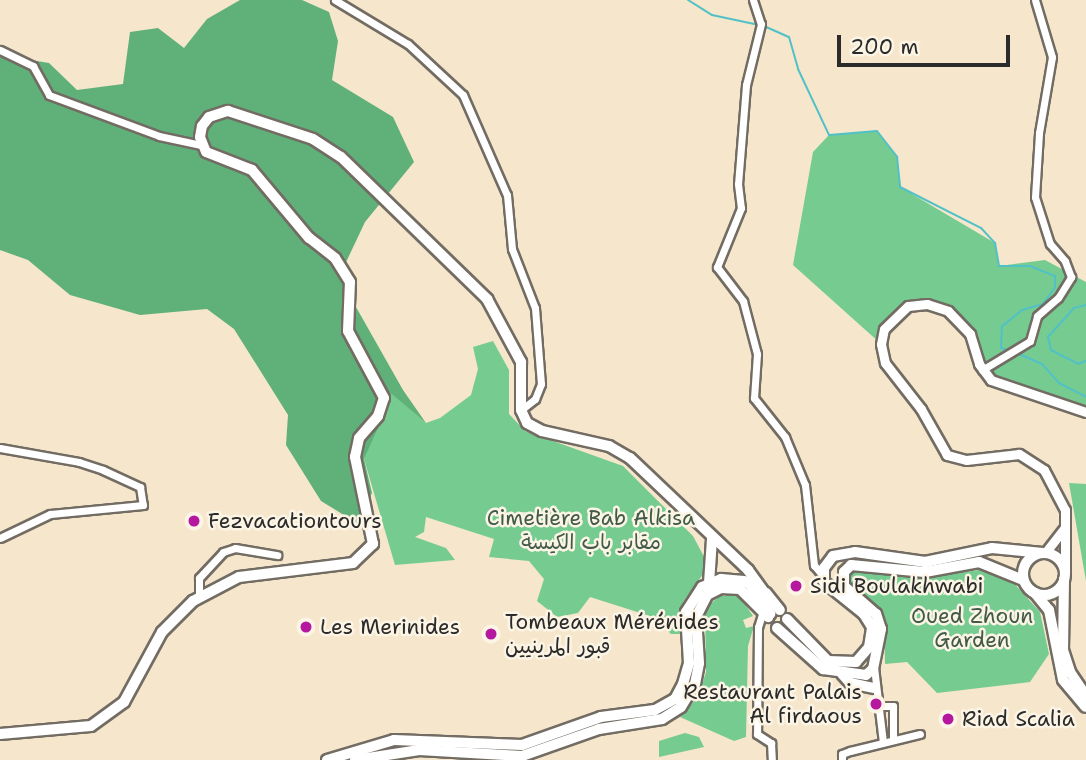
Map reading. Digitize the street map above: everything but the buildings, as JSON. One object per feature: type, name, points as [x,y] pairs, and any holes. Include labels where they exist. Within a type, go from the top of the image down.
[{"type":"main road","points":[[0,734],[79,729],[106,717],[124,702],[170,620],[199,597],[239,577],[342,566],[365,557],[373,537],[355,457],[359,438],[378,416],[384,398],[348,331],[346,272],[303,231],[252,170],[219,161],[201,145],[202,126],[209,117],[228,111],[313,139],[341,157],[487,299],[521,362],[521,410],[532,428],[620,451],[738,562],[766,593],[777,628],[820,666],[842,674],[860,674],[870,673],[874,665],[880,625],[876,614],[844,586],[844,572],[851,565],[920,572],[983,563],[1023,580],[1049,610],[1063,680],[1086,707]]},
{"type":"main road","points":[[709,583],[712,539]]},
{"type":"main road","points":[[355,760],[411,750],[522,756],[599,729],[663,719],[681,707],[695,684],[699,663],[696,617],[704,598],[717,589],[736,588],[774,614],[828,661],[860,659],[872,636],[869,621],[829,589],[822,575],[830,559],[845,553],[925,562],[992,548],[1044,553],[1058,558],[1065,574],[1063,650],[1070,672],[1086,696]]},
{"type":"main road","points":[[1023,580],[1026,562],[1044,553]]},
{"type":"main road","points":[[738,562],[748,583],[774,614]]},
{"type":"main road","points":[[1035,593],[1054,592],[1065,574]]},
{"type":"main road","points":[[327,760],[394,740],[522,745],[595,719],[662,707],[675,699],[689,663],[686,612],[694,595],[709,583],[727,578],[748,583],[766,593]]},
{"type":"main road","points":[[842,674],[850,683],[877,690]]},
{"type":"street","points":[[335,0],[408,44],[463,95],[507,195],[512,249],[535,308],[541,384],[535,399],[521,410]]},
{"type":"street","points":[[752,0],[761,27],[746,85],[738,184],[741,208],[717,267],[743,301],[757,354],[754,398],[781,431],[805,485],[814,565],[822,575]]},
{"type":"street","points":[[982,370],[1022,347],[1032,337],[1037,316],[1058,298],[1071,277],[1065,261],[1050,244],[1035,197],[1039,133],[1052,57],[1035,0]]},
{"type":"street","points":[[0,50],[33,66],[46,94],[159,136],[201,145]]},
{"type":"street","points":[[1065,574],[1066,524],[1061,500],[1035,460],[1011,453],[956,459],[941,449],[924,415],[885,363],[881,344],[884,329],[908,306],[927,304],[948,311],[970,334],[982,370],[1002,387],[1086,412]]},
{"type":"street","points":[[0,448],[79,461],[103,470],[139,487],[143,505],[50,514],[0,537]]},
{"type":"street","points":[[1044,553],[1066,524]]},
{"type":"street","points":[[199,597],[199,578],[214,556],[235,548],[277,555]]},
{"type":"street","points":[[772,760],[771,743],[757,734],[758,626],[774,614]]},
{"type":"street","points":[[874,665],[883,743]]},
{"type":"street","points":[[860,674],[877,690]]},
{"type":"street","points":[[880,706],[893,706],[893,740]]},
{"type":"street","points":[[842,760],[842,754],[920,734]]},
{"type":"green space","points":[[240,0],[302,0],[329,12],[338,41],[332,80],[393,117],[414,162],[365,222],[339,277],[403,390],[426,423],[386,389],[386,410],[364,459],[372,493],[357,523],[321,501],[286,445],[288,415],[234,329],[207,309],[140,315],[70,295],[28,260],[0,250],[0,55],[49,63],[77,90],[123,84],[130,32],[158,28],[184,48],[207,19]]},
{"type":"green space","points":[[877,131],[897,157],[900,187],[995,243],[999,266],[1045,260],[1086,282],[1086,414],[1003,386],[978,361],[964,324],[934,301],[900,308],[883,329],[880,343],[793,265],[813,152],[829,135]]},
{"type":"green space","name":"Cimetière Bab Alkisa مقابر باب الكيسة","points":[[493,341],[509,370],[509,414],[525,431],[623,466],[693,536],[709,566],[683,602],[680,634],[671,634],[653,617],[590,597],[578,613],[557,617],[537,601],[544,579],[529,561],[489,557],[494,539],[426,517],[424,532],[415,537],[446,548],[455,560],[395,565],[364,459],[386,388],[426,423],[440,418],[471,395],[478,369],[473,347]]},
{"type":"green space","points":[[1069,483],[1086,484],[1086,581]]},
{"type":"green space","name":"Oued Zhoun Garden","points":[[856,568],[917,578],[987,569],[1011,580],[1040,612],[1049,654],[1030,682],[937,693],[907,662],[885,664],[884,618],[849,586],[846,574]]},
{"type":"green space","points":[[738,594],[753,616],[743,620],[746,628],[754,626],[748,646],[746,737],[734,741],[680,717],[698,697],[706,672],[705,608],[720,596]]},
{"type":"green space","points":[[685,733],[699,737],[704,747],[659,757],[659,741]]},
{"type":"waterway","points":[[688,0],[712,15],[759,25]]},
{"type":"waterway","points":[[764,26],[789,37],[798,69],[829,135],[877,131],[897,157],[900,187],[981,228],[995,243],[999,266],[1030,266],[1055,276],[1055,287],[1043,304],[1022,310],[1002,326],[1001,348],[1008,350]]},
{"type":"waterway","points":[[1086,305],[1074,308],[1048,337],[1051,350],[1078,364],[1086,361]]},
{"type":"waterway","points":[[1017,353],[1042,364],[1059,383],[1086,397]]},
{"type":"place","name":"Fezvacationtours","points":[[194,521]]},
{"type":"place","name":"Sidi Boulakhwabi","points":[[796,586]]},
{"type":"place","name":"Les Merinides","points":[[306,627]]},
{"type":"place","name":"Tombeaux Mérénides قبور المرينيين","points":[[491,634]]},
{"type":"place","name":"Restaurant Palais Al firdaous","points":[[876,704]]},
{"type":"place","name":"Riad Scalia","points":[[948,719]]}]
